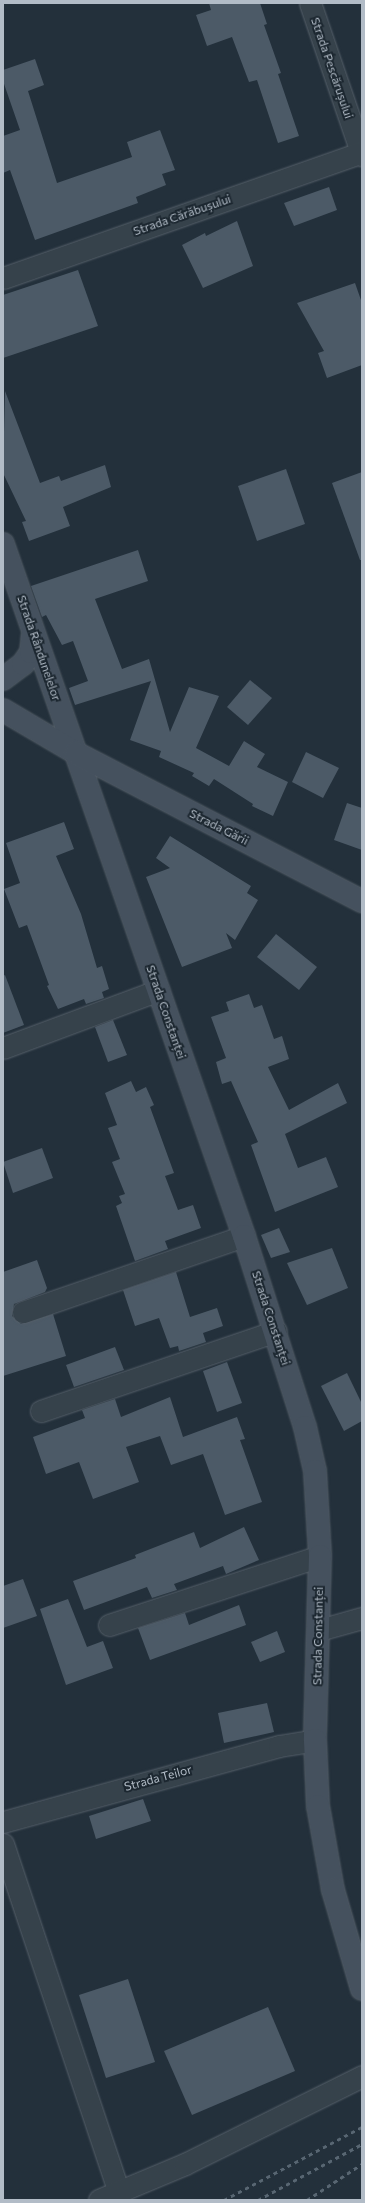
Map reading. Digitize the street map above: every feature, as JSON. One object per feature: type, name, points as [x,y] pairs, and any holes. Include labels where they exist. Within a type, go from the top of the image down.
[{"type":"street","name":"Strada Pescărușului","points":[[310,3],[362,153]]},
{"type":"street","name":"Strada Cărăbușului","points":[[3,278],[362,153]]},
{"type":"street","name":"Strada Rândunelelor","points":[[3,544],[76,753]]},
{"type":"street","points":[[3,679],[23,664],[31,652],[33,632]]},
{"type":"street","points":[[3,710],[76,753]]},
{"type":"street","name":"Strada Gării","points":[[76,753],[362,901]]},
{"type":"street","name":"Strada Constanței","points":[[76,753],[276,1330],[305,1427],[315,1471],[320,1556],[315,1740],[318,1806],[325,1853],[348,1948],[362,1989]]},
{"type":"street","points":[[3,1048],[159,990]]},
{"type":"street","points":[[23,1312],[244,1236]]},
{"type":"street","points":[[41,1411],[276,1330]]},
{"type":"street","points":[[109,1626],[320,1556]]},
{"type":"street","points":[[319,1630],[362,1618]]},
{"type":"street","name":"Strada Teilor","points":[[3,1822],[279,1746],[315,1740]]},
{"type":"street","points":[[3,1844],[119,2193]]},
{"type":"street","points":[[100,2200],[185,2164],[362,2076]]},
{"type":"building","points":[[209,3],[260,3],[267,24],[264,25],[281,73],[278,74],[299,136],[278,143],[257,80],[249,82],[232,37],[207,46],[196,15],[211,10]]},
{"type":"building","points":[[35,59],[44,85],[28,91],[57,183],[132,157],[127,142],[160,130],[175,170],[162,174],[166,185],[136,197],[138,203],[35,240],[10,170],[3,173],[3,136],[20,130],[3,81],[3,70]]},
{"type":"building","points":[[329,187],[337,210],[294,226],[284,203]]},
{"type":"building","points":[[237,221],[253,266],[203,288],[182,245],[205,233],[206,236]]},
{"type":"building","points":[[78,270],[98,326],[3,358],[3,295]]},
{"type":"building","points":[[355,283],[362,303],[362,365],[327,378],[318,353],[324,351],[297,303]]},
{"type":"building","points":[[5,391],[40,483],[59,476],[61,481],[105,465],[111,487],[63,507],[70,526],[29,541],[22,522],[26,521],[3,473]]},
{"type":"building","points":[[286,469],[305,524],[257,541],[238,486]]},
{"type":"building","points":[[362,472],[362,560],[360,560],[332,483]]},
{"type":"building","points":[[138,550],[148,581],[95,599],[122,669],[149,659],[170,732],[189,687],[219,696],[196,748],[229,766],[244,741],[265,754],[257,767],[288,782],[273,816],[252,806],[253,804],[214,779],[209,786],[192,776],[194,773],[159,757],[161,751],[130,740],[151,681],[75,705],[69,688],[88,681],[73,641],[62,645],[46,615],[42,617],[31,586]]},
{"type":"building","points":[[250,680],[272,698],[248,725],[227,707]]},
{"type":"building","points":[[306,752],[339,768],[323,798],[292,782]]},
{"type":"building","points":[[347,803],[362,808],[362,850],[334,840]]},
{"type":"building","points":[[64,822],[74,849],[56,856],[81,914],[97,968],[102,966],[109,989],[102,992],[104,998],[86,1004],[84,999],[58,1009],[47,986],[49,985],[27,925],[19,928],[4,889],[20,883],[6,843]]},
{"type":"building","points":[[170,836],[251,886],[247,893],[258,900],[235,940],[226,933],[232,948],[182,967],[146,877],[170,868],[156,858]]},
{"type":"building","points":[[276,934],[317,967],[299,990],[257,957]]},
{"type":"building","points":[[5,975],[24,1025],[3,1033],[3,976]]},
{"type":"building","points":[[249,994],[254,1008],[262,1005],[274,1039],[282,1036],[289,1059],[268,1067],[289,1110],[338,1083],[347,1103],[285,1134],[298,1168],[326,1157],[338,1187],[275,1212],[251,1145],[258,1142],[231,1081],[222,1084],[216,1062],[226,1058],[211,1017],[229,1011],[226,1002]]},
{"type":"building","points":[[113,1020],[127,1055],[108,1062],[95,1027]]},
{"type":"building","points":[[131,1081],[136,1092],[146,1087],[154,1105],[150,1107],[174,1173],[165,1176],[178,1210],[193,1205],[201,1228],[165,1241],[168,1249],[135,1261],[116,1206],[122,1203],[119,1196],[125,1194],[112,1162],[120,1159],[108,1128],[117,1125],[105,1093]]},
{"type":"building","points":[[42,1148],[53,1178],[13,1193],[3,1162]]},
{"type":"building","points":[[279,1228],[290,1252],[271,1258],[261,1235]]},
{"type":"building","points":[[332,1248],[348,1288],[307,1305],[287,1263]]},
{"type":"building","points":[[37,1260],[47,1288],[45,1292],[14,1304],[12,1316],[21,1324],[53,1314],[66,1356],[3,1376],[3,1272]]},
{"type":"building","points":[[176,1272],[190,1317],[217,1308],[223,1326],[203,1333],[206,1342],[179,1351],[178,1346],[170,1348],[159,1318],[135,1326],[123,1290]]},
{"type":"building","points":[[115,1347],[124,1370],[74,1387],[66,1365]]},
{"type":"building","points":[[227,1362],[242,1403],[217,1412],[203,1371]]},
{"type":"building","points":[[347,1373],[362,1404],[362,1421],[344,1431],[321,1386]]},
{"type":"building","points":[[170,1397],[183,1437],[237,1417],[245,1439],[240,1440],[262,1502],[225,1515],[203,1454],[171,1465],[160,1436],[126,1447],[139,1482],[93,1499],[79,1462],[46,1474],[33,1437],[85,1418],[82,1410],[115,1399],[121,1417]]},
{"type":"building","points":[[244,1527],[259,1560],[226,1574],[223,1566],[174,1584],[177,1590],[152,1598],[147,1587],[84,1610],[73,1581],[136,1558],[135,1555],[194,1532],[200,1548]]},
{"type":"building","points":[[23,1579],[37,1616],[3,1628],[3,1586]]},
{"type":"building","points":[[68,1599],[87,1647],[103,1641],[113,1668],[66,1685],[40,1609]]},
{"type":"building","points":[[239,1605],[246,1625],[150,1660],[138,1628],[185,1613],[189,1625]]},
{"type":"building","points":[[277,1631],[285,1652],[260,1662],[251,1642]]},
{"type":"building","points":[[267,1703],[274,1732],[224,1743],[218,1713]]},
{"type":"building","points":[[143,1799],[151,1821],[96,1839],[89,1816]]},
{"type":"building","points":[[128,1979],[155,2062],[106,2078],[79,1995]]},
{"type":"building","points":[[268,2007],[295,2071],[192,2115],[164,2051]]},
{"type":"railway","points":[[224,2200],[362,2127]]},
{"type":"railway","points":[[258,2200],[362,2144]]},
{"type":"railway","points":[[307,2200],[362,2164]]}]
